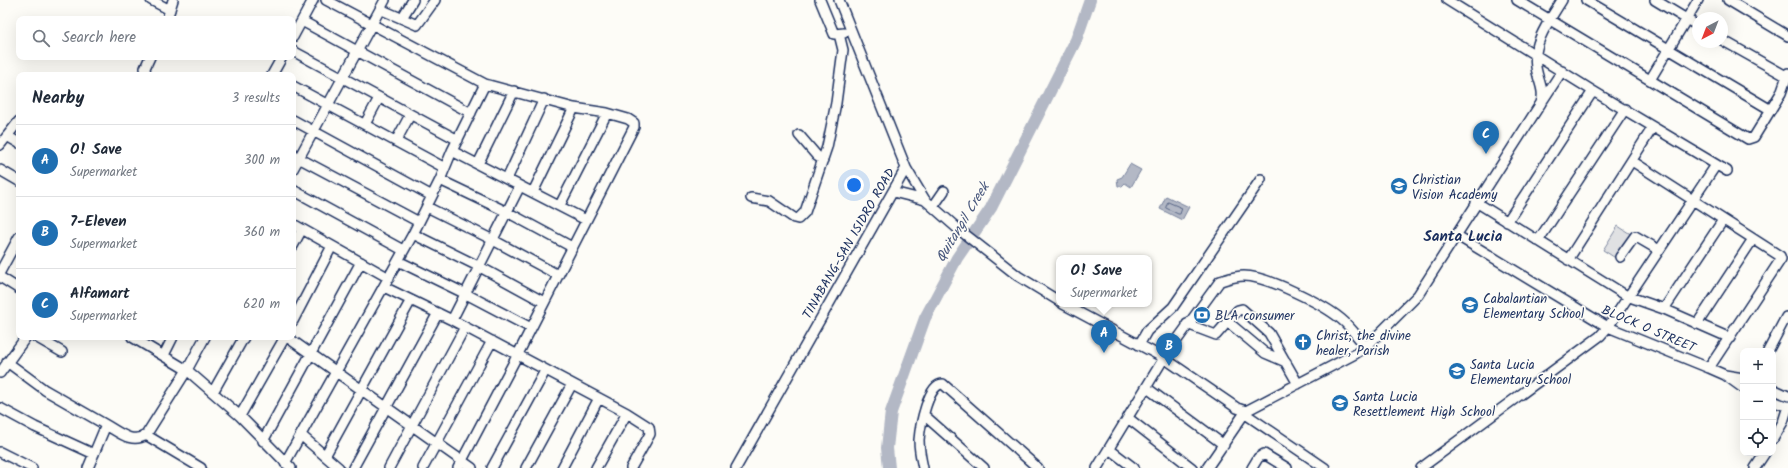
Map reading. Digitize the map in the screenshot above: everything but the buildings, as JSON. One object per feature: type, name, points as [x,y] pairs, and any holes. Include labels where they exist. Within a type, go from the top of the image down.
[{"type":"street","points":[[151,0],[169,15],[173,0]]},
{"type":"street","points":[[296,32],[314,0]]},
{"type":"street","points":[[326,0],[485,84],[574,108],[607,113],[634,123],[634,127],[558,274],[518,356],[460,464]]},
{"type":"street","points":[[385,0],[314,131],[296,157],[419,222]]},
{"type":"street","points":[[402,18],[412,0]]},
{"type":"street","points":[[380,9],[417,25],[420,24],[435,0]]},
{"type":"street","points":[[820,0],[834,34],[851,31]]},
{"type":"street","name":"TINABANG-SAN ISIDRO ROAD","points":[[736,468],[764,415],[906,168],[839,0]]},
{"type":"street","points":[[1447,0],[1593,91],[1727,171]]},
{"type":"street","points":[[1517,0],[1748,139],[1754,137],[1771,110],[1781,93],[1787,74],[1728,43]]},
{"type":"street","points":[[1541,103],[1543,92],[1536,67],[1539,39],[1562,0]]},
{"type":"street","points":[[1586,0],[1771,110]]},
{"type":"street","points":[[1655,0],[1692,23]]},
{"type":"street","points":[[1650,80],[1698,0]]},
{"type":"street","points":[[1728,0],[1788,36]]},
{"type":"street","points":[[302,21],[471,113]]},
{"type":"street","points":[[751,198],[769,201],[790,216],[798,219],[805,212],[827,147],[842,65],[843,50],[839,34]]},
{"type":"street","points":[[296,54],[458,140]]},
{"type":"street","points":[[146,72],[145,68],[149,60]]},
{"type":"street","points":[[274,72],[280,60]]},
{"type":"street","points":[[1208,468],[1245,412],[1355,354],[1366,346],[1418,295],[1476,202],[1562,71]]},
{"type":"street","points":[[138,340],[187,370],[240,416],[288,466],[336,372],[427,207],[452,151],[485,84]]},
{"type":"street","points":[[296,88],[445,168]]},
{"type":"street","points":[[478,164],[514,91]]},
{"type":"street","points":[[1508,222],[1593,91]]},
{"type":"street","points":[[365,124],[379,98]]},
{"type":"street","points":[[507,179],[544,99]]},
{"type":"street","points":[[533,192],[574,108]]},
{"type":"street","points":[[1538,242],[1625,109]]},
{"type":"street","points":[[560,205],[607,113]]},
{"type":"street","points":[[396,141],[410,115]]},
{"type":"street","points":[[296,122],[432,196]]},
{"type":"street","points":[[0,145],[16,125]]},
{"type":"street","points":[[1568,260],[1653,127]]},
{"type":"street","points":[[799,135],[817,156],[823,160]]},
{"type":"street","points":[[7,136],[16,141]]},
{"type":"street","points":[[452,151],[560,205],[586,220]]},
{"type":"street","points":[[1632,161],[1778,254],[1781,259],[1709,368]]},
{"type":"street","points":[[1421,468],[1600,336],[1608,327],[1716,165]]},
{"type":"street","points":[[906,168],[925,200]]},
{"type":"street","points":[[0,170],[16,179]]},
{"type":"street","points":[[1139,345],[1147,331],[1173,306],[1261,179]]},
{"type":"street","points":[[440,180],[507,212],[572,247]]},
{"type":"street","points":[[452,320],[520,186]]},
{"type":"street","points":[[934,206],[944,191]]},
{"type":"street","points":[[296,192],[403,250]]},
{"type":"street","points":[[893,192],[925,200],[934,206],[957,228],[1018,276],[1056,299]]},
{"type":"street","points":[[1476,202],[1538,242],[1628,296],[1664,309],[1730,338]]},
{"type":"street","points":[[427,207],[558,274]]},
{"type":"street","points":[[1664,309],[1723,220]]},
{"type":"street","points":[[296,226],[389,278]]},
{"type":"street","points":[[296,240],[302,229]]},
{"type":"street","points":[[413,234],[480,267],[544,302]]},
{"type":"street","name":"BLOCK O STREET","points":[[1456,235],[1608,327],[1726,375]]},
{"type":"street","points":[[1620,257],[1635,236],[1659,250]]},
{"type":"street","points":[[1697,324],[1753,238]]},
{"type":"street","points":[[0,272],[16,243]]},
{"type":"street","points":[[296,315],[332,246]]},
{"type":"street","points":[[398,261],[531,328]]},
{"type":"street","points":[[263,440],[361,262]]},
{"type":"street","points":[[1097,468],[1164,358],[1187,324],[1220,282],[1244,276],[1264,280],[1331,312],[1343,320],[1366,346]]},
{"type":"street","points":[[0,277],[16,287]]},
{"type":"street","points":[[384,287],[492,341],[545,371],[627,413],[649,427],[651,431],[631,468]]},
{"type":"street","points":[[325,456],[411,300]]},
{"type":"street","points":[[1069,307],[1164,358],[1325,468]]},
{"type":"street","points":[[1187,324],[1216,335],[1238,310],[1242,309],[1269,333],[1298,384]]},
{"type":"street","points":[[353,468],[438,313]]},
{"type":"street","points":[[1770,348],[1786,317]]},
{"type":"street","points":[[1228,322],[1265,353],[1286,362]]},
{"type":"street","points":[[388,468],[465,327]]},
{"type":"street","points":[[0,373],[24,340]]},
{"type":"street","points":[[41,340],[62,352]]},
{"type":"street","points":[[164,355],[172,340]]},
{"type":"street","points":[[7,362],[45,390],[106,426],[130,438],[140,438],[146,434],[187,370],[203,340]]},
{"type":"street","points":[[213,392],[242,340]]},
{"type":"street","points":[[240,416],[284,340]]},
{"type":"street","points":[[290,340],[386,408],[438,442],[460,464],[472,468]]},
{"type":"street","points":[[423,468],[492,341]]},
{"type":"street","points":[[492,468],[545,371]]},
{"type":"street","points":[[1726,375],[1740,377]]},
{"type":"street","points":[[1726,375],[1740,386]]},
{"type":"street","points":[[526,468],[572,384]]},
{"type":"street","points":[[930,468],[922,464],[919,442],[924,415],[934,387],[939,384],[943,384],[1038,468]]},
{"type":"street","points":[[1147,388],[1224,445]]},
{"type":"street","points":[[1776,390],[1788,396]]},
{"type":"street","points":[[562,468],[599,398]]},
{"type":"street","points":[[1776,402],[1788,406],[1783,422],[1776,434]]},
{"type":"street","points":[[0,408],[35,427],[94,454]]},
{"type":"street","points":[[596,468],[627,413]]},
{"type":"street","points":[[924,415],[984,468]]},
{"type":"street","points":[[1128,418],[1192,468]]},
{"type":"street","points":[[88,468],[106,426]]},
{"type":"street","points":[[146,434],[201,468]]},
{"type":"street","points":[[302,436],[338,468]]},
{"type":"street","points":[[1109,449],[1134,468]]},
{"type":"street","points":[[0,452],[32,468]]},
{"type":"street","points":[[1252,468],[1258,458],[1264,454],[1287,468]]},
{"type":"street","points":[[1755,468],[1763,456]]},
{"type":"shaded area","points":[[1618,226],[1632,235],[1617,259],[1603,250]]},
{"type":"water","points":[[1130,164],[1141,170],[1131,187],[1125,183],[1122,186],[1118,186],[1117,179],[1122,177]]},
{"type":"water","points":[[1166,196],[1189,207],[1182,220],[1160,209]]},
{"type":"waterway","name":"Quitangil Creek","points":[[889,468],[887,448],[891,412],[925,318],[957,258],[991,208],[1076,40],[1090,0]]},
{"type":"place","name":"Alfamart","points":[[1486,154]]},
{"type":"place","name":"Christian Vision Academy","points":[[1399,186]]},
{"type":"place","name":"Cabalantian Elementary School","points":[[1470,305]]},
{"type":"place","name":"BLA consumer","points":[[1202,315]]},
{"type":"place","name":"Christ, the divine healer, Parish","points":[[1303,342]]},
{"type":"place","name":"O! Save","points":[[1104,353]]},
{"type":"place","name":"7-Eleven","points":[[1169,366]]},
{"type":"place","name":"Santa Lucia Elementary School","points":[[1457,371]]},
{"type":"place","name":"Santa Lucia Resettlement High School","points":[[1340,403]]},
{"type":"district","name":"Santa Lucia","points":[[1463,236]]}]
